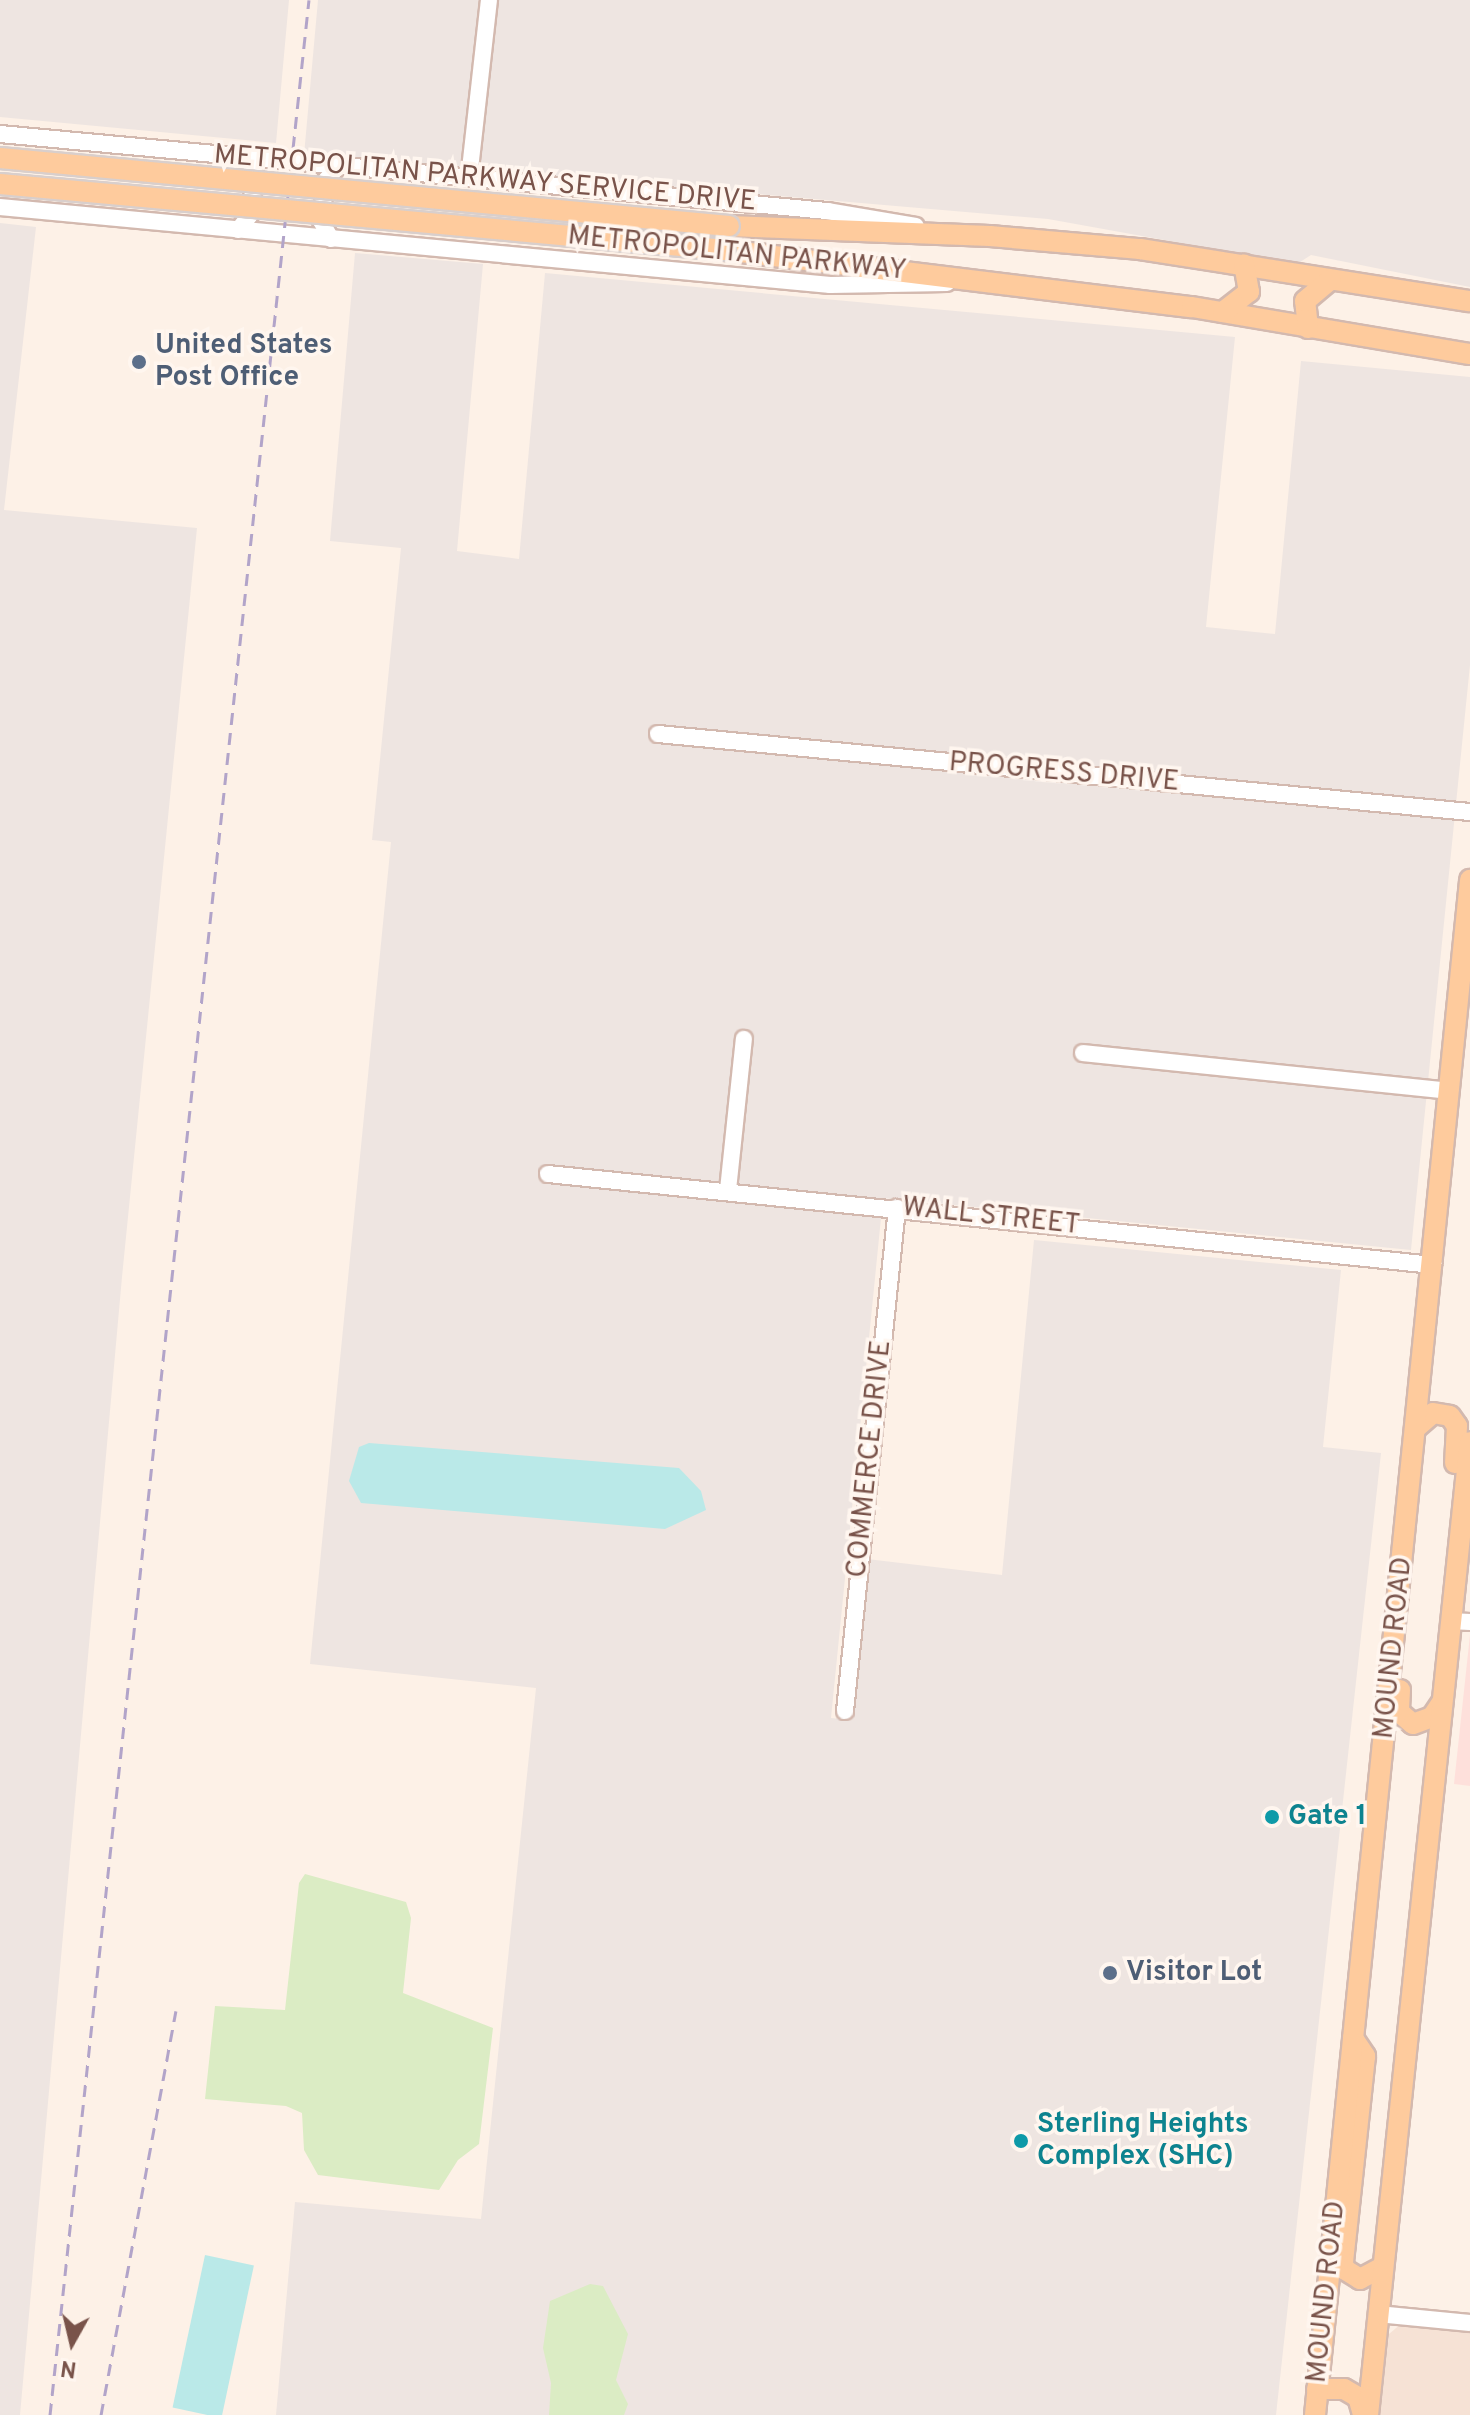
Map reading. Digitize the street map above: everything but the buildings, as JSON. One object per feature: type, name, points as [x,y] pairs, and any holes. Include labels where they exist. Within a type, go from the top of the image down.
[{"type":"main road","name":"METROPOLITAN PARKWAY","points":[[0,158],[729,226],[969,235],[1244,264],[1470,301]]},
{"type":"main road","name":"METROPOLITAN PARKWAY","points":[[0,184],[725,250],[1223,312],[1470,354]]},
{"type":"main road","points":[[1223,312],[1249,292],[1244,264]]},
{"type":"main road","points":[[1308,328],[1305,301],[1330,280]]},
{"type":"main road","name":"MOUND ROAD","points":[[1315,2415],[1470,880]]},
{"type":"main road","points":[[1417,1427],[1433,1413],[1450,1416],[1457,1426],[1441,1592],[1460,1622]]},
{"type":"main road","name":"MOUND ROAD","points":[[1366,2415],[1442,1702],[1460,1622],[1470,1442]]},
{"type":"main road","points":[[1411,1479],[1418,1523],[1399,1712],[1413,1724],[1424,1723],[1442,1702]]},
{"type":"main road","points":[[1353,2038],[1365,2056],[1343,2262],[1344,2269],[1360,2279],[1383,2267]]},
{"type":"main road","points":[[1317,2389],[1344,2389],[1358,2397],[1366,2415]]},
{"type":"street","points":[[469,178],[489,0]]},
{"type":"street","name":"METROPOLITAN PARKWAY SERVICE DRIVE","points":[[0,134],[827,211],[969,235]]},
{"type":"street","points":[[238,230],[250,215],[255,174],[248,158]]},
{"type":"street","points":[[331,239],[321,221],[326,180],[338,166]]},
{"type":"street","points":[[0,207],[856,286],[977,282]]},
{"type":"street","name":"PROGRESS DRIVE","points":[[658,734],[1470,812]]},
{"type":"street","points":[[728,1190],[744,1039]]},
{"type":"street","points":[[1083,1053],[1450,1091]]},
{"type":"street","name":"WALL STREET","points":[[548,1174],[728,1190],[1433,1265]]},
{"type":"street","name":"COMMERCE DRIVE","points":[[845,1711],[897,1208]]},
{"type":"street","points":[[1378,2314],[1470,2323]]},
{"type":"shaded area","points":[[0,0],[289,0],[276,143],[0,117]]},
{"type":"shaded area","points":[[318,0],[1470,0],[1470,287],[1311,255],[1297,264],[1048,219],[304,155]]},
{"type":"shaded area","points":[[0,223],[36,227],[4,510],[197,528],[122,1277],[20,2415],[0,2415]]},
{"type":"shaded area","points":[[355,253],[483,264],[457,551],[519,559],[545,273],[1235,337],[1206,627],[1275,634],[1301,361],[1470,377],[1470,665],[1411,1250],[883,1198],[831,1718],[851,1720],[867,1559],[1002,1575],[1034,1240],[1341,1270],[1323,1447],[1381,1453],[1276,2415],[276,2415],[295,2202],[481,2219],[536,1688],[310,1664],[391,842],[372,840],[401,548],[330,541]]},
{"type":"shaded area","points":[[1470,1635],[1470,1786],[1454,1784]]},
{"type":"shaded area","points":[[1402,2323],[1470,2329],[1470,2415],[1380,2415],[1389,2334]]},
{"type":"green space","points":[[305,1874],[406,1902],[411,1918],[403,1993],[493,2028],[479,2144],[458,2160],[439,2190],[318,2175],[304,2150],[302,2113],[286,2106],[205,2099],[215,2006],[285,2010],[299,1883]]},
{"type":"green space","points":[[590,2284],[603,2286],[628,2334],[616,2380],[628,2404],[624,2415],[549,2415],[551,2383],[543,2348],[550,2301]]},
{"type":"water","points":[[369,1443],[679,1468],[701,1491],[706,1510],[665,1529],[361,1503],[349,1481],[359,1447]]},
{"type":"water","points":[[205,2255],[254,2265],[222,2415],[173,2408]]},
{"type":"railway","points":[[50,2415],[309,0]]},
{"type":"railway","points":[[101,2415],[176,2011]]},
{"type":"place","name":"United States Post Office","points":[[139,362]]},
{"type":"place","name":"Gate 1","points":[[1272,1817]]},
{"type":"place","name":"Visitor Lot","points":[[1110,1973]]},
{"type":"place","name":"Sterling Heights Complex (SHC)","points":[[1021,2141]]}]
